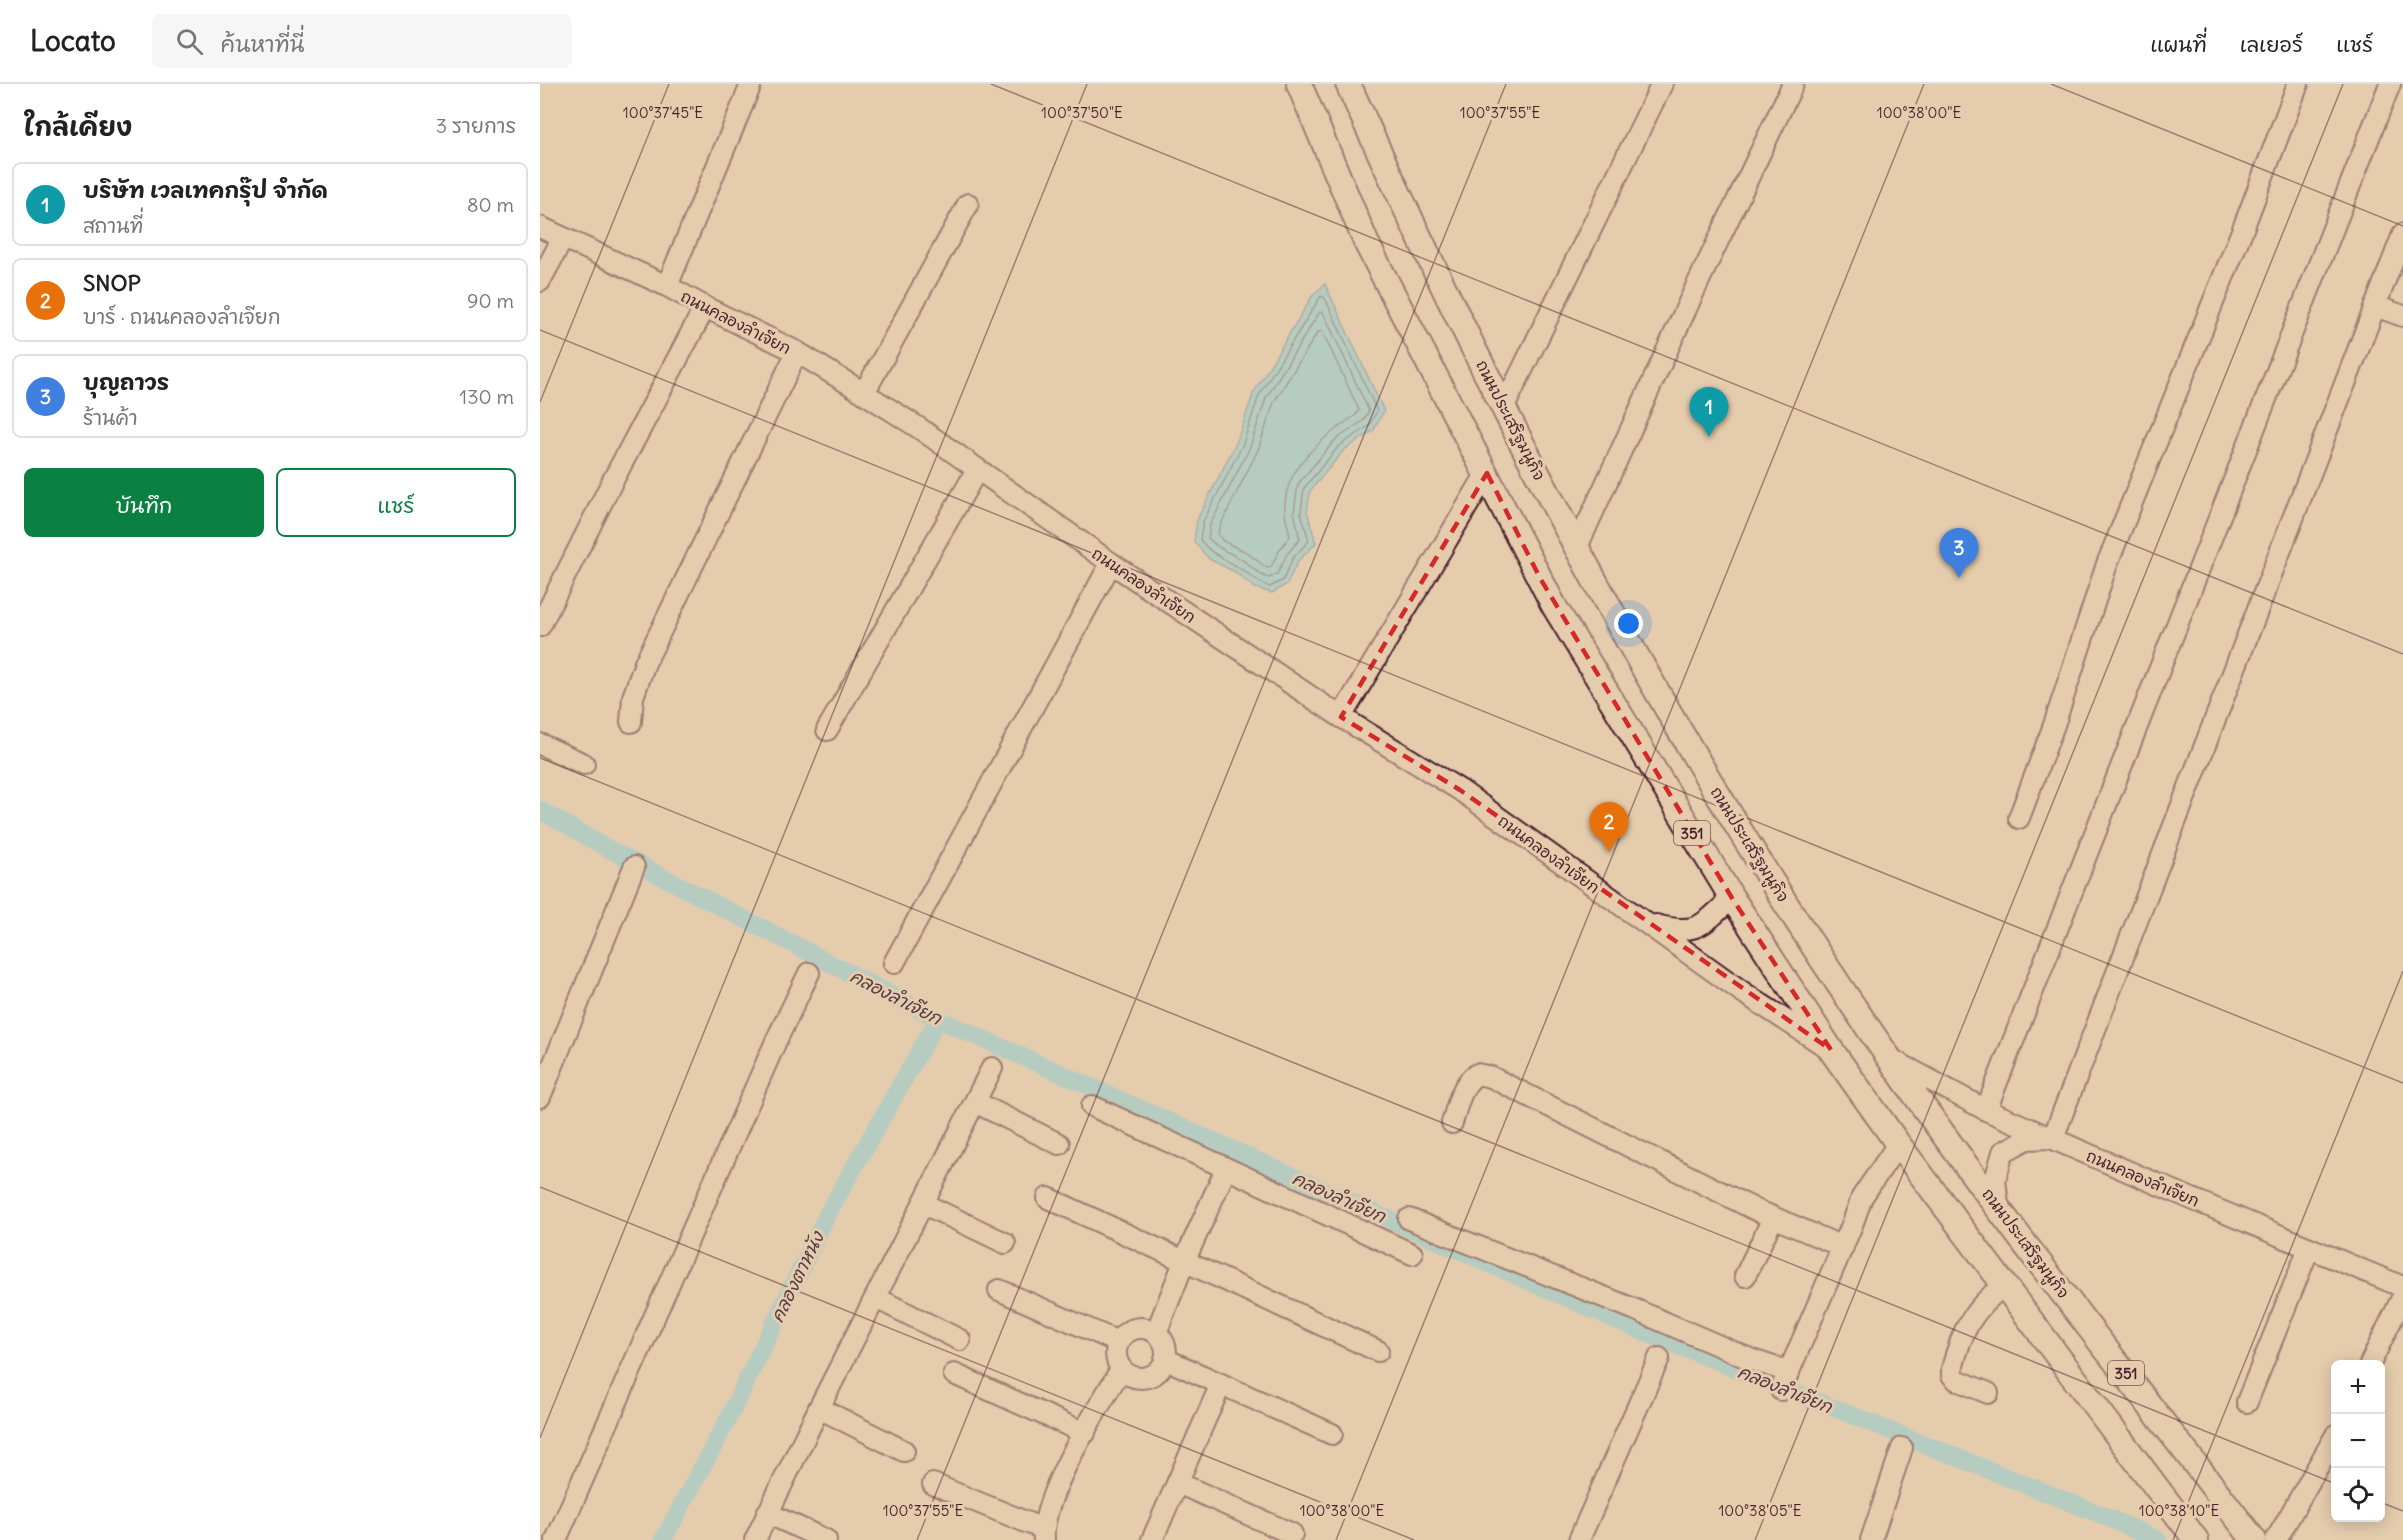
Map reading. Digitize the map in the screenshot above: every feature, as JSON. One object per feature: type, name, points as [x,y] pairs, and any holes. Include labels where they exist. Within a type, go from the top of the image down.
[{"type":"main road","name":"351","points":[[1299,84],[1366,242],[1554,606],[1732,898],[1831,1050],[1898,1144],[2190,1531]]},
{"type":"main road","name":"ถนนประเสริฐมนูกิจ","points":[[1347,84],[1411,223],[1577,547],[1740,830],[1889,1058],[1998,1206],[2254,1540]]},
{"type":"street","points":[[1504,407],[1662,84]]},
{"type":"street","points":[[1577,547],[1696,287],[1793,84]]},
{"type":"street","points":[[2019,818],[2054,725],[2107,564],[2244,225],[2298,84]]},
{"type":"street","points":[[1986,1110],[2390,84]]},
{"type":"street","points":[[667,286],[750,87]]},
{"type":"street","points":[[864,393],[968,204]]},
{"type":"street","name":"ถนนคลองลำเจียก","points":[[540,227],[667,286],[797,352],[864,393],[919,428],[1111,563],[1341,717],[1460,790],[1644,922],[1677,931],[1698,928],[1732,898]]},
{"type":"street","points":[[1998,1206],[1995,1180],[2003,1152],[2027,1139],[2053,1138],[2403,234]]},
{"type":"street","points":[[540,281],[562,238]]},
{"type":"street","points":[[2375,306],[2403,316]]},
{"type":"street","points":[[540,626],[612,482],[705,307]]},
{"type":"street","points":[[631,722],[633,697],[645,663],[797,352]]},
{"type":"street","points":[[827,730],[977,470]]},
{"type":"street","points":[[1341,717],[1487,473]]},
{"type":"street","points":[[894,963],[1111,563]]},
{"type":"street","points":[[540,744],[585,764]]},
{"type":"street","points":[[540,1096],[634,867]]},
{"type":"street","points":[[1644,922],[1831,1050]]},
{"type":"street","points":[[556,1540],[776,1041],[809,974]]},
{"type":"street","name":"ถนนคลองลำเจียก","points":[[1889,1058],[1986,1110],[2403,1287]]},
{"type":"street","points":[[755,1540],[819,1408],[992,1068]]},
{"type":"street","points":[[1452,1123],[1464,1088],[1470,1078],[1477,1074],[1491,1077],[1773,1218],[1843,1248]]},
{"type":"street","points":[[975,1102],[1059,1144]]},
{"type":"street","points":[[1092,1106],[1412,1254]]},
{"type":"street","points":[[1409,1220],[1636,1310],[1752,1360],[1786,1379],[1843,1248],[1862,1197],[1898,1144]]},
{"type":"street","points":[[1156,1333],[1226,1169]]},
{"type":"street","points":[[1048,1198],[1378,1351]]},
{"type":"street","points":[[924,1204],[1005,1244]]},
{"type":"street","points":[[1745,1276],[1773,1218]]},
{"type":"street","points":[[2247,1402],[2309,1248]]},
{"type":"street","points":[[1988,1393],[1957,1380],[1952,1375],[1952,1369],[1971,1317],[1983,1301],[2004,1285]]},
{"type":"street","points":[[999,1290],[1118,1342]]},
{"type":"street","points":[[2372,1360],[2403,1296]]},
{"type":"street","points":[[876,1298],[960,1340]]},
{"type":"street","points":[[1135,1328],[1156,1333],[1165,1345],[1165,1359],[1162,1366],[1150,1377],[1134,1377],[1121,1369],[1115,1356],[1118,1342],[1128,1331],[1135,1328]]},
{"type":"street","points":[[1579,1540],[1659,1358]]},
{"type":"street","points":[[1165,1359],[1332,1434]]},
{"type":"street","points":[[933,1484],[1044,1534],[1063,1472],[1121,1369]]},
{"type":"street","points":[[954,1374],[1085,1433]]},
{"type":"street","points":[[1152,1540],[1221,1384]]},
{"type":"street","points":[[819,1408],[904,1451]]},
{"type":"street","points":[[2276,1540],[2331,1444]]},
{"type":"street","points":[[1871,1540],[1902,1448]]},
{"type":"street","points":[[1178,1483],[1292,1534]]},
{"type":"street","points":[[767,1513],[826,1540]]},
{"type":"highlighted area","points":[[1487,473],[1540,578],[1732,898],[1831,1050],[1460,790],[1341,717]]},
{"type":"water","points":[[1325,284],[1384,411],[1373,431],[1344,450],[1310,491],[1307,512],[1316,543],[1298,561],[1287,584],[1272,593],[1255,588],[1235,572],[1209,559],[1194,542],[1197,520],[1237,441],[1254,392],[1313,295]]},
{"type":"waterway","name":"คลองลำเจียก","points":[[540,810],[603,846],[938,1019],[1641,1331],[2109,1518],[2158,1540]]},
{"type":"waterway","name":"คลองตาหนัง","points":[[663,1540],[726,1423],[828,1213],[938,1019]]},
{"type":"place","name":"บริษัท เวลเทคกรุ๊ป จำกัด","points":[[1709,437]]},
{"type":"place","name":"บุญถาวร","points":[[1959,578]]},
{"type":"place","name":"SNOP","points":[[1609,852]]}]
